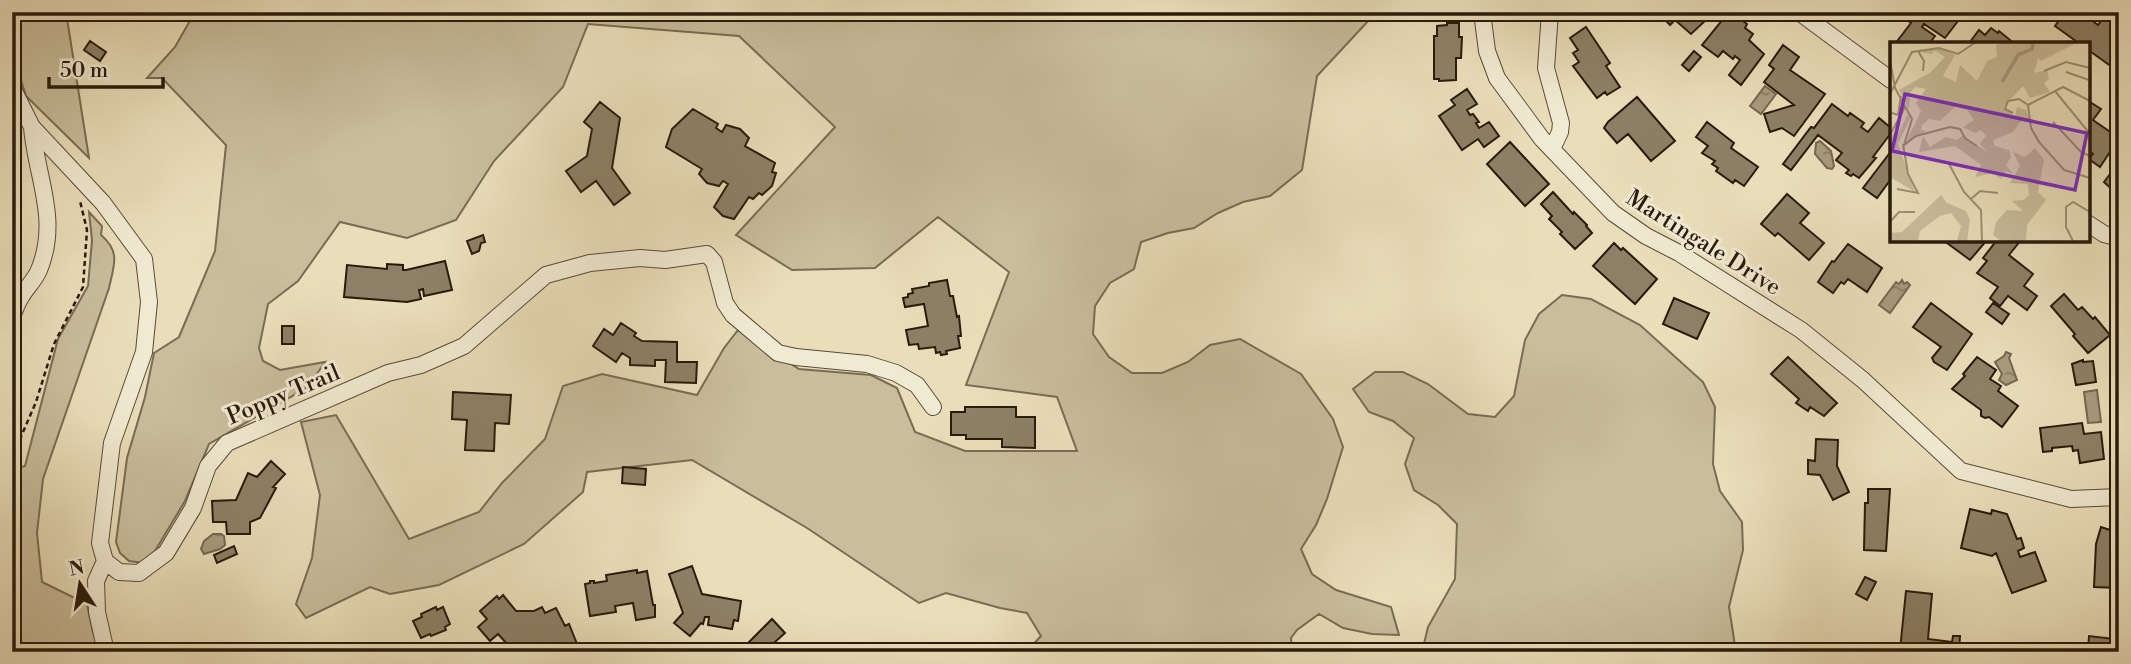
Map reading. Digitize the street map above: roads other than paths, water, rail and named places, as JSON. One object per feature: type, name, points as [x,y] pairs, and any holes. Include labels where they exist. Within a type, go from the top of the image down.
[{"type":"street","name":"Martingale Drive","points":[[1482,12],[1487,51],[1497,78],[1552,149],[1613,213],[1801,330],[1863,380],[1961,471],[2071,499],[2119,496]]},
{"type":"street","points":[[1550,12],[1546,68],[1561,123],[1552,149]]},
{"type":"street","points":[[1799,12],[1890,79]]},
{"type":"street","points":[[12,87],[32,127],[103,203],[144,259],[149,302],[144,352],[112,443],[100,543],[105,561],[96,581],[97,612],[106,652]]},
{"type":"street","points":[[12,316],[20,297],[39,271],[47,237],[49,214],[33,149],[32,127]]},
{"type":"street","points":[[2089,224],[2119,238]]},
{"type":"street","name":"Poppy Trail","points":[[105,561],[119,572],[139,573],[166,553],[193,508],[208,466],[227,443],[388,373],[421,365],[464,346],[546,275],[590,263],[640,258],[664,260],[707,254],[714,262],[725,303],[733,315],[778,353],[867,364],[896,373],[917,385],[933,407]]},
{"type":"water","points":[[1765,86],[1776,94],[1761,114],[1750,106]]},
{"type":"water","points":[[1820,141],[1831,151],[1834,166],[1832,169],[1827,168],[1815,154],[1816,143]]},
{"type":"water","points":[[1902,280],[1904,284],[1907,282],[1910,285],[1890,313],[1879,305],[1896,282],[1899,284]]},
{"type":"water","points":[[2006,352],[2011,354],[2009,358],[2017,380],[2006,385],[1999,380],[2002,374],[1995,362]]},
{"type":"water","points":[[2097,390],[2101,422],[2088,423],[2084,392]]},
{"type":"water","points":[[213,534],[224,536],[225,545],[204,554],[201,549],[204,541]]}]
